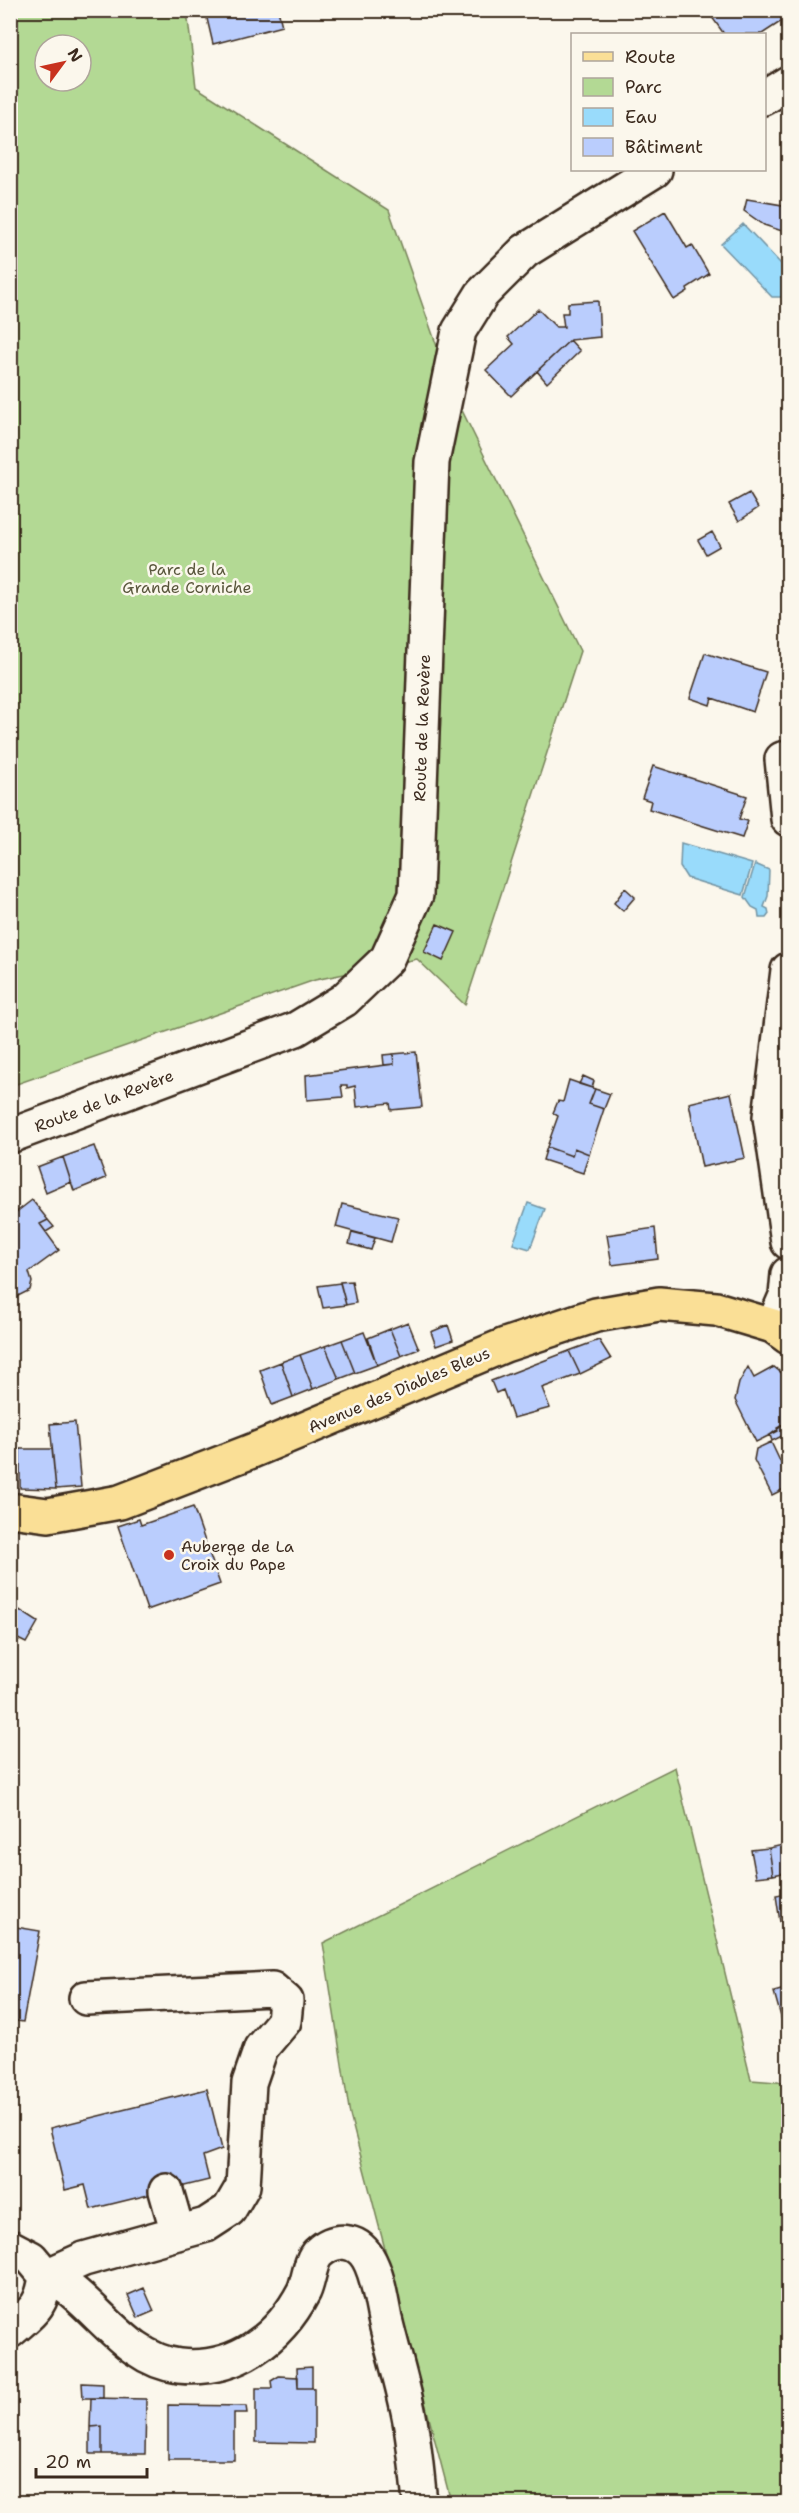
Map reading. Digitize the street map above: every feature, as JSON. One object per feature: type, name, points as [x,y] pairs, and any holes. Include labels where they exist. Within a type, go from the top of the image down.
[{"type":"main road","name":"Avenue des Diables Bleus","points":[[10,1510],[48,1515],[120,1502],[252,1451],[505,1346],[596,1315],[659,1304],[716,1309],[781,1331]]},
{"type":"street","points":[[766,97],[789,83]]},
{"type":"street","name":"Route de la Revère","points":[[10,1136],[296,1029],[344,1000],[387,959],[416,895],[432,462],[459,331],[482,294],[525,251],[653,171]]},
{"type":"street","points":[[782,759],[789,819]]},
{"type":"street","points":[[789,970],[770,1117],[789,1242]]},
{"type":"street","points":[[781,1331],[789,1274]]},
{"type":"street","points":[[46,2276],[84,2259],[206,2225],[229,2210],[243,2186],[249,2083],[261,2048],[284,2021],[286,2001],[272,1989],[86,1998]]},
{"type":"street","points":[[166,2191],[178,2233]]},
{"type":"street","points":[[10,2247],[31,2258],[46,2276],[72,2291],[114,2332],[163,2364],[182,2366],[223,2362],[246,2355],[275,2331],[304,2291],[316,2255],[334,2242],[348,2242],[358,2247],[368,2258],[379,2294],[410,2421],[420,2502]]},
{"type":"street","points":[[10,2331],[28,2316],[43,2298],[46,2276]]},
{"type":"green space","name":"Parc de la Grande Corniche","points":[[10,11],[187,11],[196,87],[389,210],[453,392],[580,651],[465,1005],[417,959],[315,980],[11,1086]]},
{"type":"green space","points":[[675,1767],[751,2080],[788,2083],[788,2502],[451,2502],[350,2115],[323,1943]]},
{"type":"water","points":[[743,224],[783,266],[788,267],[788,297],[772,297],[721,244]]},
{"type":"water","points":[[681,843],[752,864],[743,895],[687,878],[680,867]]},
{"type":"water","points":[[755,864],[769,870],[768,896],[764,907],[768,909],[769,914],[766,918],[759,918],[758,910],[752,907],[745,897]]},
{"type":"water","points":[[528,1203],[545,1209],[530,1249],[513,1244]]},
{"type":"building","points":[[205,10],[278,10],[282,26],[213,44]]},
{"type":"building","points":[[713,10],[788,10],[788,17],[764,33],[723,33],[709,13]]},
{"type":"building","points":[[747,199],[788,206],[788,233],[764,225],[744,211]]},
{"type":"building","points":[[665,211],[687,248],[692,245],[709,274],[687,288],[688,291],[674,300],[632,231]]},
{"type":"building","points":[[598,301],[600,337],[570,340],[511,396],[486,370],[514,344],[508,337],[538,309],[556,327],[564,327],[562,313],[568,313],[568,303]]},
{"type":"building","points":[[788,324],[788,402],[787,402]]},
{"type":"building","points":[[570,340],[580,351],[547,383],[537,371]]},
{"type":"building","points":[[749,493],[758,508],[739,521],[729,504]]},
{"type":"building","points":[[712,532],[720,546],[706,554],[698,540]]},
{"type":"building","points":[[705,653],[766,672],[753,712],[712,698],[710,705],[690,698]]},
{"type":"building","points":[[653,766],[747,796],[739,819],[748,821],[742,838],[649,809],[651,801],[642,798]]},
{"type":"building","points":[[625,888],[635,897],[623,911],[614,903]]},
{"type":"building","points":[[437,924],[456,932],[443,961],[424,952]]},
{"type":"building","points":[[416,1052],[422,1107],[391,1110],[390,1103],[357,1107],[355,1086],[347,1088],[347,1085],[341,1085],[343,1097],[307,1100],[306,1075],[394,1064],[393,1054]]},
{"type":"building","points":[[393,1054],[394,1064],[384,1065],[383,1055]]},
{"type":"building","points":[[583,1076],[594,1081],[592,1088],[579,1084]]},
{"type":"building","points":[[569,1080],[595,1089],[589,1104],[604,1109],[589,1154],[574,1148],[572,1156],[547,1147],[558,1116],[553,1113],[558,1101],[563,1102]]},
{"type":"building","points":[[595,1089],[610,1094],[604,1109],[589,1104]]},
{"type":"building","points":[[731,1093],[745,1158],[702,1167],[689,1103]]},
{"type":"building","points":[[94,1146],[106,1178],[74,1191],[63,1157]]},
{"type":"building","points":[[547,1147],[572,1156],[574,1148],[589,1154],[583,1173],[543,1160]]},
{"type":"building","points":[[63,1157],[71,1182],[46,1193],[37,1167]]},
{"type":"building","points":[[32,1200],[48,1220],[40,1224],[59,1250],[29,1272],[32,1282],[30,1290],[18,1296],[11,1295],[10,1217]]},
{"type":"building","points":[[342,1204],[398,1217],[391,1242],[336,1227]]},
{"type":"building","points":[[48,1220],[54,1227],[46,1232],[40,1224]]},
{"type":"building","points":[[655,1228],[658,1259],[612,1265],[607,1235]]},
{"type":"building","points":[[352,1232],[375,1238],[371,1250],[349,1244]]},
{"type":"building","points":[[352,1281],[356,1303],[346,1305],[340,1282]]},
{"type":"building","points":[[340,1283],[346,1305],[323,1308],[318,1286]]},
{"type":"building","points":[[408,1322],[419,1349],[401,1356],[390,1329]]},
{"type":"building","points":[[448,1325],[453,1340],[436,1346],[431,1332]]},
{"type":"building","points":[[390,1329],[401,1356],[377,1365],[368,1338]]},
{"type":"building","points":[[364,1332],[377,1365],[355,1373],[342,1340]]},
{"type":"building","points":[[342,1340],[355,1373],[339,1379],[325,1346]]},
{"type":"building","points":[[599,1340],[611,1359],[580,1374],[569,1351]]},
{"type":"building","points":[[325,1346],[339,1379],[313,1389],[300,1355]]},
{"type":"building","points":[[569,1351],[580,1374],[542,1388],[550,1408],[513,1418],[503,1390],[496,1393],[491,1381]]},
{"type":"building","points":[[300,1355],[313,1389],[293,1397],[281,1362]]},
{"type":"building","points":[[281,1362],[293,1397],[272,1405],[260,1370]]},
{"type":"building","points":[[748,1367],[754,1378],[774,1367],[784,1375],[788,1384],[788,1422],[777,1428],[778,1431],[756,1442],[735,1400],[739,1383]]},
{"type":"building","points":[[75,1422],[81,1487],[56,1489],[50,1424]]},
{"type":"building","points":[[786,1423],[788,1433],[772,1441],[770,1435]]},
{"type":"building","points":[[771,1442],[788,1478],[788,1487],[772,1495],[754,1460],[756,1449]]},
{"type":"building","points":[[20,1449],[52,1449],[56,1489],[20,1488]]},
{"type":"building","name":"Auberge de La Croix du Pape","points":[[193,1507],[220,1584],[147,1610],[118,1526],[139,1519],[141,1525]]},
{"type":"building","points":[[10,1604],[38,1622],[26,1643],[10,1635]]},
{"type":"building","points":[[788,1844],[788,1872],[773,1875],[769,1848]]},
{"type":"building","points":[[769,1848],[773,1875],[756,1877],[751,1850]]},
{"type":"building","points":[[788,1893],[788,1920],[780,1922],[776,1895]]},
{"type":"building","points":[[10,1926],[40,1931],[23,2022],[10,2020]]},
{"type":"building","points":[[788,1988],[788,2022],[783,2024],[774,1992]]},
{"type":"building","points":[[207,2089],[222,2149],[203,2156],[209,2180],[91,2209],[85,2185],[65,2190],[50,2128]]},
{"type":"building","points":[[144,2288],[154,2311],[138,2318],[128,2295]]},
{"type":"building","points":[[312,2367],[312,2388],[298,2388],[297,2368]]},
{"type":"building","points":[[279,2376],[298,2377],[298,2388],[314,2388],[314,2443],[256,2442],[256,2388],[272,2388],[271,2381]]},
{"type":"building","points":[[82,2383],[103,2384],[103,2398],[83,2398]]},
{"type":"building","points":[[91,2398],[146,2399],[145,2454],[102,2454],[102,2426],[90,2427]]},
{"type":"building","points":[[168,2405],[246,2406],[247,2413],[234,2413],[234,2460],[168,2460]]},
{"type":"building","points":[[102,2426],[102,2454],[90,2454],[90,2427]]},
{"type":"place","name":"Auberge de La Croix du Pape","points":[[169,1555]]}]
